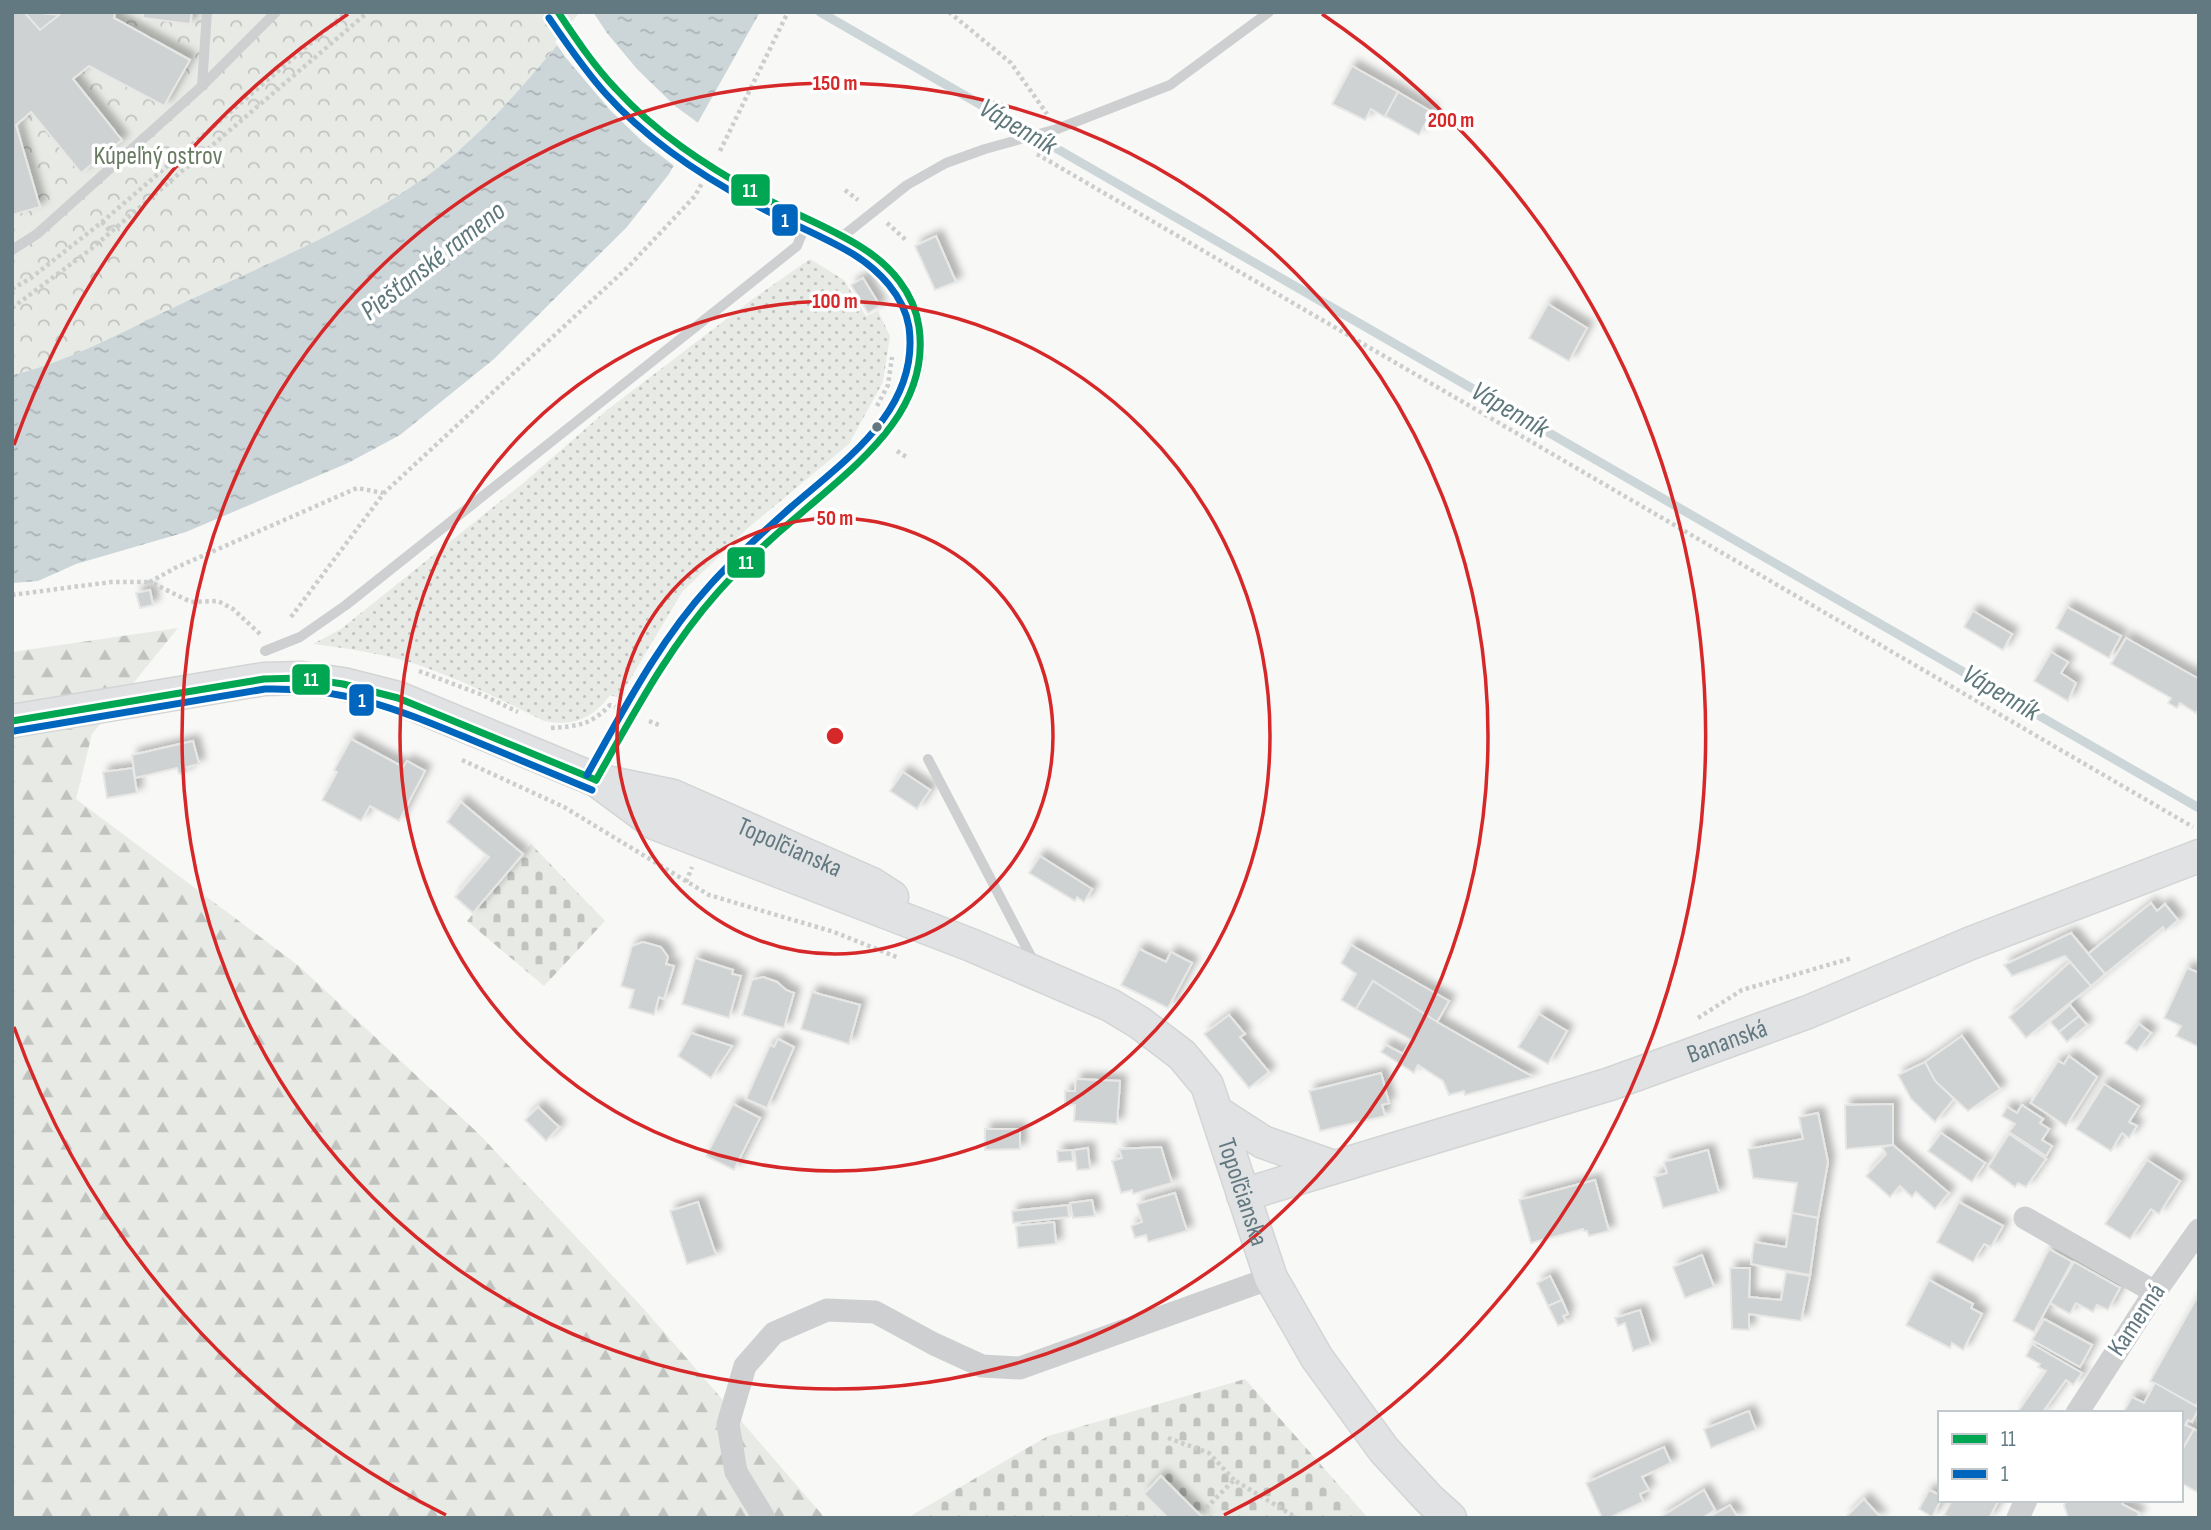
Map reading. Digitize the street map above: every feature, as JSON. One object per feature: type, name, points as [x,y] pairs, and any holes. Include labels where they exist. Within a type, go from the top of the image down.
[{"type":"main road","name":"Topoľčianska","points":[[12,722],[264,679],[302,678],[344,684],[398,698],[596,780],[673,796],[872,884],[971,945],[1110,1005],[1140,1023],[1182,1055],[1207,1085],[1271,1278],[1317,1358],[1384,1450],[1450,1518]]},
{"type":"main road","name":"Bananská","points":[[1243,1195],[1610,1084],[1808,1012],[1972,943],[2196,842]]},
{"type":"main road","points":[[1218,1113],[1263,1142],[1334,1167]]},
{"type":"street","points":[[2025,1218],[2155,1292]]},
{"type":"street","name":"Kamenná","points":[[2078,1411],[2155,1292],[2199,1230]]},
{"type":"street","points":[[764,1518],[736,1472],[728,1424],[745,1366],[775,1333],[827,1310],[875,1312],[982,1366],[1020,1367],[1271,1278]]},
{"type":"street","points":[[2018,1518],[2025,1502]]},
{"type":"lane","points":[[202,86],[207,12]]},
{"type":"lane","points":[[12,250],[37,234],[202,86],[276,12]]},
{"type":"lane","points":[[558,12],[598,70],[644,119],[690,154],[782,208],[843,236],[876,257],[911,297],[916,308],[921,346],[920,366],[909,400],[880,441],[763,545],[716,593],[674,647],[596,780]]},
{"type":"lane","points":[[843,236],[907,185],[946,163],[1057,129],[1170,85],[1269,12]]},
{"type":"lane","points":[[265,651],[300,637],[346,605],[797,246],[807,221]]},
{"type":"lane","points":[[928,759],[1040,974]]},
{"type":"path","points":[[12,289],[31,278],[102,222],[347,12]]},
{"type":"path","points":[[12,308],[111,232],[368,12]]},
{"type":"path","points":[[714,161],[788,12]]},
{"type":"path","points":[[949,12],[1010,63],[1057,129]]},
{"type":"path","points":[[1015,141],[2196,842]]},
{"type":"path","points":[[265,651],[384,493],[627,268],[695,196],[708,173]]},
{"type":"path","points":[[102,222],[111,232]]},
{"type":"path","points":[[150,582],[175,568],[357,488],[384,493]]},
{"type":"path","points":[[12,595],[111,582],[150,582],[191,602],[218,601],[233,610],[262,636],[265,651]]},
{"type":"path","points":[[416,670],[480,694],[528,717]]},
{"type":"path","points":[[540,722],[552,728],[583,725],[598,717],[610,705],[660,725]]},
{"type":"path","points":[[1168,1438],[1209,1453],[1234,1480],[1297,1518]]},
{"type":"path","points":[[1206,1508],[1234,1480]]},
{"type":"green space","name":"Kúpeľný ostrov","points":[[12,12],[585,12],[523,85],[474,137],[426,177],[394,198],[325,237],[99,344],[56,362],[12,375]]},
{"type":"green space","points":[[810,259],[844,280],[866,316],[878,311],[890,336],[883,382],[849,444],[748,528],[682,592],[619,698],[610,695],[596,710],[581,719],[554,723],[544,721],[461,681],[409,662],[313,644],[341,629],[522,484],[607,410],[750,301]]},
{"type":"green space","points":[[178,628],[92,734],[76,799],[299,966],[479,1134],[644,1309],[825,1518],[12,1518],[12,652]]},
{"type":"green space","points":[[531,844],[605,921],[544,986],[467,921]]},
{"type":"green space","points":[[1245,1379],[1368,1518],[907,1518],[1048,1436]]},
{"type":"water","name":"Piešťanské rameno","points":[[585,12],[760,12],[669,174],[626,228],[494,359],[400,435],[348,463],[186,532],[76,564],[38,581],[12,583],[12,375],[56,362],[99,344],[325,237],[394,198],[426,177],[474,137],[523,85]]},
{"type":"pier","points":[[580,12],[593,12],[637,69],[675,106],[701,125],[677,168],[643,142],[610,110],[555,42]]},
{"type":"building","points":[[12,12],[115,12],[114,18],[190,60],[164,106],[89,66],[73,79],[122,140],[81,173],[31,112],[16,125],[40,207],[12,215]]},
{"type":"building","points":[[24,12],[31,12],[59,15],[40,30]]},
{"type":"building","points":[[143,12],[192,12],[190,24],[143,18]]},
{"type":"building","points":[[1352,66],[1398,92],[1385,117],[1371,109],[1365,120],[1332,104]]},
{"type":"building","points":[[1398,92],[1432,112],[1419,135],[1385,116]]},
{"type":"building","points":[[936,236],[956,282],[935,290],[915,246]]},
{"type":"building","points":[[863,278],[880,306],[868,313],[851,285]]},
{"type":"building","points":[[1548,304],[1587,328],[1569,361],[1529,338]]},
{"type":"building","points":[[150,590],[153,605],[140,608],[136,593]]},
{"type":"building","points":[[2067,607],[2121,636],[2109,658],[2056,628]]},
{"type":"building","points":[[1973,611],[2012,634],[2003,650],[1964,627]]},
{"type":"building","points":[[2126,638],[2199,679],[2199,708],[2196,713],[2180,703],[2177,708],[2168,703],[2171,698],[2111,664]]},
{"type":"building","points":[[2051,652],[2068,662],[2061,673],[2076,683],[2068,701],[2034,681]]},
{"type":"building","points":[[351,739],[403,767],[407,761],[425,771],[399,821],[370,806],[361,821],[322,800]]},
{"type":"building","points":[[193,741],[199,764],[187,767],[188,772],[179,774],[177,768],[135,778],[132,755]]},
{"type":"building","points":[[133,768],[137,793],[107,798],[103,772]]},
{"type":"building","points":[[903,772],[930,790],[917,809],[890,791]]},
{"type":"building","points":[[461,802],[523,854],[473,913],[455,897],[489,857],[447,822]]},
{"type":"building","points":[[1040,856],[1092,889],[1084,902],[1077,897],[1075,901],[1029,873]]},
{"type":"building","points":[[2151,903],[2157,911],[2165,904],[2178,920],[2165,931],[2163,927],[2105,974],[2088,954]]},
{"type":"building","points":[[2071,933],[2105,974],[2091,986],[2065,956],[2012,976],[2004,965]]},
{"type":"building","points":[[643,942],[661,947],[668,957],[666,964],[674,966],[664,999],[659,997],[654,1015],[629,1008],[634,990],[621,986],[632,946]]},
{"type":"building","points":[[1351,945],[1449,1001],[1437,1022],[1373,981],[1356,1009],[1341,1000],[1356,974],[1341,963]]},
{"type":"building","points":[[1139,949],[1166,962],[1171,952],[1192,963],[1168,1008],[1121,985]]},
{"type":"building","points":[[695,958],[733,970],[732,974],[741,976],[729,1018],[682,1004]]},
{"type":"building","points":[[2070,962],[2091,986],[2026,1038],[2009,1017]]},
{"type":"building","points":[[2187,968],[2199,973],[2199,1047],[2176,1036],[2181,1026],[2164,1018]]},
{"type":"building","points":[[763,977],[794,993],[784,1028],[742,1015],[752,980]]},
{"type":"building","points":[[1373,981],[1437,1022],[1533,1077],[1465,1095],[1464,1091],[1449,1095],[1443,1081],[1418,1065],[1414,1073],[1381,1052],[1386,1045],[1403,1054],[1411,1040],[1356,1009]]},
{"type":"building","points":[[812,992],[860,1005],[849,1044],[801,1029]]},
{"type":"building","points":[[2070,1005],[2079,1016],[2059,1032],[2050,1022]]},
{"type":"building","points":[[1539,1014],[1567,1031],[1548,1064],[1518,1047]]},
{"type":"building","points":[[1229,1015],[1245,1034],[1240,1037],[1269,1072],[1249,1088],[1204,1034]]},
{"type":"building","points":[[2079,1016],[2087,1025],[2067,1042],[2059,1032]]},
{"type":"building","points":[[2139,1024],[2151,1033],[2137,1051],[2125,1043]]},
{"type":"building","points":[[691,1033],[732,1046],[711,1078],[678,1056]]},
{"type":"building","points":[[1962,1036],[2000,1089],[1968,1111],[1935,1081],[1925,1062]]},
{"type":"building","points":[[778,1039],[794,1047],[767,1108],[746,1099],[770,1045],[774,1047]]},
{"type":"building","points":[[2069,1056],[2097,1077],[2066,1126],[2031,1103],[2058,1061],[2064,1064]]},
{"type":"building","points":[[1925,1062],[1935,1081],[1957,1102],[1953,1100],[1935,1122],[1911,1099],[1898,1075]]},
{"type":"building","points":[[1381,1073],[1389,1103],[1382,1105],[1385,1116],[1320,1131],[1309,1091]]},
{"type":"building","points":[[1076,1079],[1120,1081],[1117,1124],[1074,1121],[1075,1105],[1065,1105],[1065,1091],[1075,1091]]},
{"type":"building","points":[[2104,1084],[2139,1106],[2129,1122],[2137,1126],[2129,1138],[2122,1133],[2111,1151],[2076,1129]]},
{"type":"building","points":[[733,1104],[760,1118],[734,1170],[706,1156]]},
{"type":"building","points":[[1893,1104],[1893,1145],[1846,1149],[1845,1105]]},
{"type":"building","points":[[2022,1105],[2043,1119],[2040,1123],[2049,1129],[2042,1140],[2052,1146],[2046,1156],[2009,1132],[2015,1124],[2002,1116],[2007,1107],[2017,1113]]},
{"type":"building","points":[[538,1107],[559,1127],[546,1141],[525,1120]]},
{"type":"building","points":[[1818,1113],[1828,1162],[1818,1218],[1792,1213],[1797,1183],[1753,1178],[1748,1149],[1803,1139],[1799,1117]]},
{"type":"building","points":[[985,1129],[1020,1129],[1020,1149],[985,1150]]},
{"type":"building","points":[[1941,1133],[1985,1163],[1972,1182],[1928,1151]]},
{"type":"building","points":[[2009,1134],[2046,1159],[2026,1187],[2018,1183],[2015,1187],[1988,1167]]},
{"type":"building","points":[[1893,1145],[1949,1193],[1935,1209],[1916,1192],[1912,1197],[1900,1186],[1890,1197],[1866,1176],[1886,1154],[1882,1147]]},
{"type":"building","points":[[1161,1147],[1172,1183],[1133,1194],[1132,1190],[1121,1193],[1112,1161],[1122,1158],[1119,1149]]},
{"type":"building","points":[[1088,1148],[1090,1169],[1077,1170],[1074,1150]]},
{"type":"building","points":[[1072,1150],[1073,1161],[1058,1162],[1057,1151]]},
{"type":"building","points":[[1708,1150],[1719,1193],[1663,1208],[1654,1177],[1667,1173],[1664,1162]]},
{"type":"building","points":[[2147,1160],[2180,1181],[2159,1214],[2151,1209],[2130,1239],[2105,1224]]},
{"type":"building","points":[[1595,1180],[1609,1231],[1589,1236],[1583,1229],[1531,1243],[1519,1200]]},
{"type":"building","points":[[1175,1193],[1187,1231],[1148,1242],[1146,1235],[1135,1238],[1131,1226],[1142,1222],[1137,1204]]},
{"type":"building","points":[[1092,1200],[1095,1216],[1073,1218],[1070,1203]]},
{"type":"building","points":[[698,1202],[716,1255],[687,1264],[670,1211]]},
{"type":"building","points":[[1959,1202],[2003,1226],[1991,1247],[1984,1244],[1973,1262],[1937,1242]]},
{"type":"building","points":[[1068,1205],[1069,1217],[1013,1223],[1012,1211]]},
{"type":"building","points":[[1792,1213],[1818,1218],[1810,1275],[1751,1264],[1754,1242],[1786,1247]]},
{"type":"building","points":[[1054,1222],[1056,1244],[1018,1248],[1016,1226]]},
{"type":"building","points":[[2049,1249],[2072,1262],[2034,1332],[2013,1321]]},
{"type":"building","points":[[1702,1255],[1714,1287],[1685,1298],[1673,1267]]},
{"type":"building","points":[[2074,1262],[2120,1288],[2108,1310],[2097,1305],[2093,1312],[2076,1303],[2070,1314],[2050,1303]]},
{"type":"building","points":[[1730,1268],[1750,1268],[1749,1297],[1781,1300],[1786,1272],[1810,1276],[1801,1321],[1749,1314],[1749,1330],[1732,1329]]},
{"type":"building","points":[[1550,1276],[1562,1300],[1548,1306],[1537,1283]]},
{"type":"building","points":[[1929,1280],[1973,1304],[1971,1308],[1982,1314],[1963,1350],[1952,1343],[1950,1348],[1906,1325]]},
{"type":"building","points":[[2199,1294],[2199,1401],[2196,1406],[2150,1381]]},
{"type":"building","points":[[1562,1300],[1568,1314],[1563,1316],[1566,1322],[1558,1326],[1548,1306]]},
{"type":"building","points":[[1640,1310],[1651,1345],[1633,1351],[1625,1323],[1618,1326],[1615,1318]]},
{"type":"building","points":[[2044,1319],[2092,1345],[2080,1367],[2032,1340]]},
{"type":"building","points":[[2032,1344],[2082,1373],[2073,1385],[2066,1380],[2043,1411],[2018,1411],[2046,1371],[2026,1356]]},
{"type":"building","points":[[2155,1383],[2199,1408],[2192,1422],[2188,1420],[2185,1425],[2194,1429],[2183,1448],[2183,1411],[2124,1411],[2132,1397],[2144,1403]]},
{"type":"building","points":[[1749,1411],[1756,1430],[1711,1448],[1704,1429]]},
{"type":"building","points":[[2194,1429],[2199,1432],[2199,1493],[2183,1484],[2183,1448]]},
{"type":"building","points":[[1664,1447],[1671,1463],[1642,1477],[1649,1490],[1640,1494],[1643,1502],[1609,1518],[1602,1518],[1586,1483]]},
{"type":"building","points":[[1161,1476],[1203,1518],[1168,1518],[1144,1494]]},
{"type":"building","points":[[1704,1490],[1715,1510],[1702,1518],[1659,1518]]},
{"type":"building","points":[[1929,1490],[1938,1494],[1940,1502],[1932,1517],[1919,1509]]},
{"type":"building","points":[[1864,1499],[1881,1518],[1845,1518]]},
{"type":"building","points":[[1951,1502],[1998,1502],[1989,1518],[1950,1518],[1944,1515]]},
{"type":"building","points":[[2065,1502],[2123,1502],[2122,1504],[2139,1513],[2137,1518],[2068,1518]]},
{"type":"building","points":[[1730,1505],[1738,1518],[1708,1518]]},
{"type":"waterway","name":"Vápenník","points":[[820,12],[2199,808]]},
{"type":"transit line","name":"11","points":[[558,12],[608,80],[664,134],[738,183],[848,239],[882,262],[906,291],[919,327],[920,357],[913,385],[901,411],[885,434],[865,456],[747,562],[700,613],[652,683],[596,780]]},
{"type":"transit line","name":"1","points":[[549,18],[598,85],[639,127],[714,181],[766,211],[863,260],[896,294],[909,327],[909,357],[903,384],[891,408],[855,452],[749,545],[692,607],[658,652],[587,775]]},
{"type":"transit line","name":"11","points":[[12,721],[264,679],[302,678],[343,684],[398,698],[596,780]]},
{"type":"transit line","name":"1","points":[[14,731],[265,689],[294,689],[347,696],[396,710],[592,790]]}]
